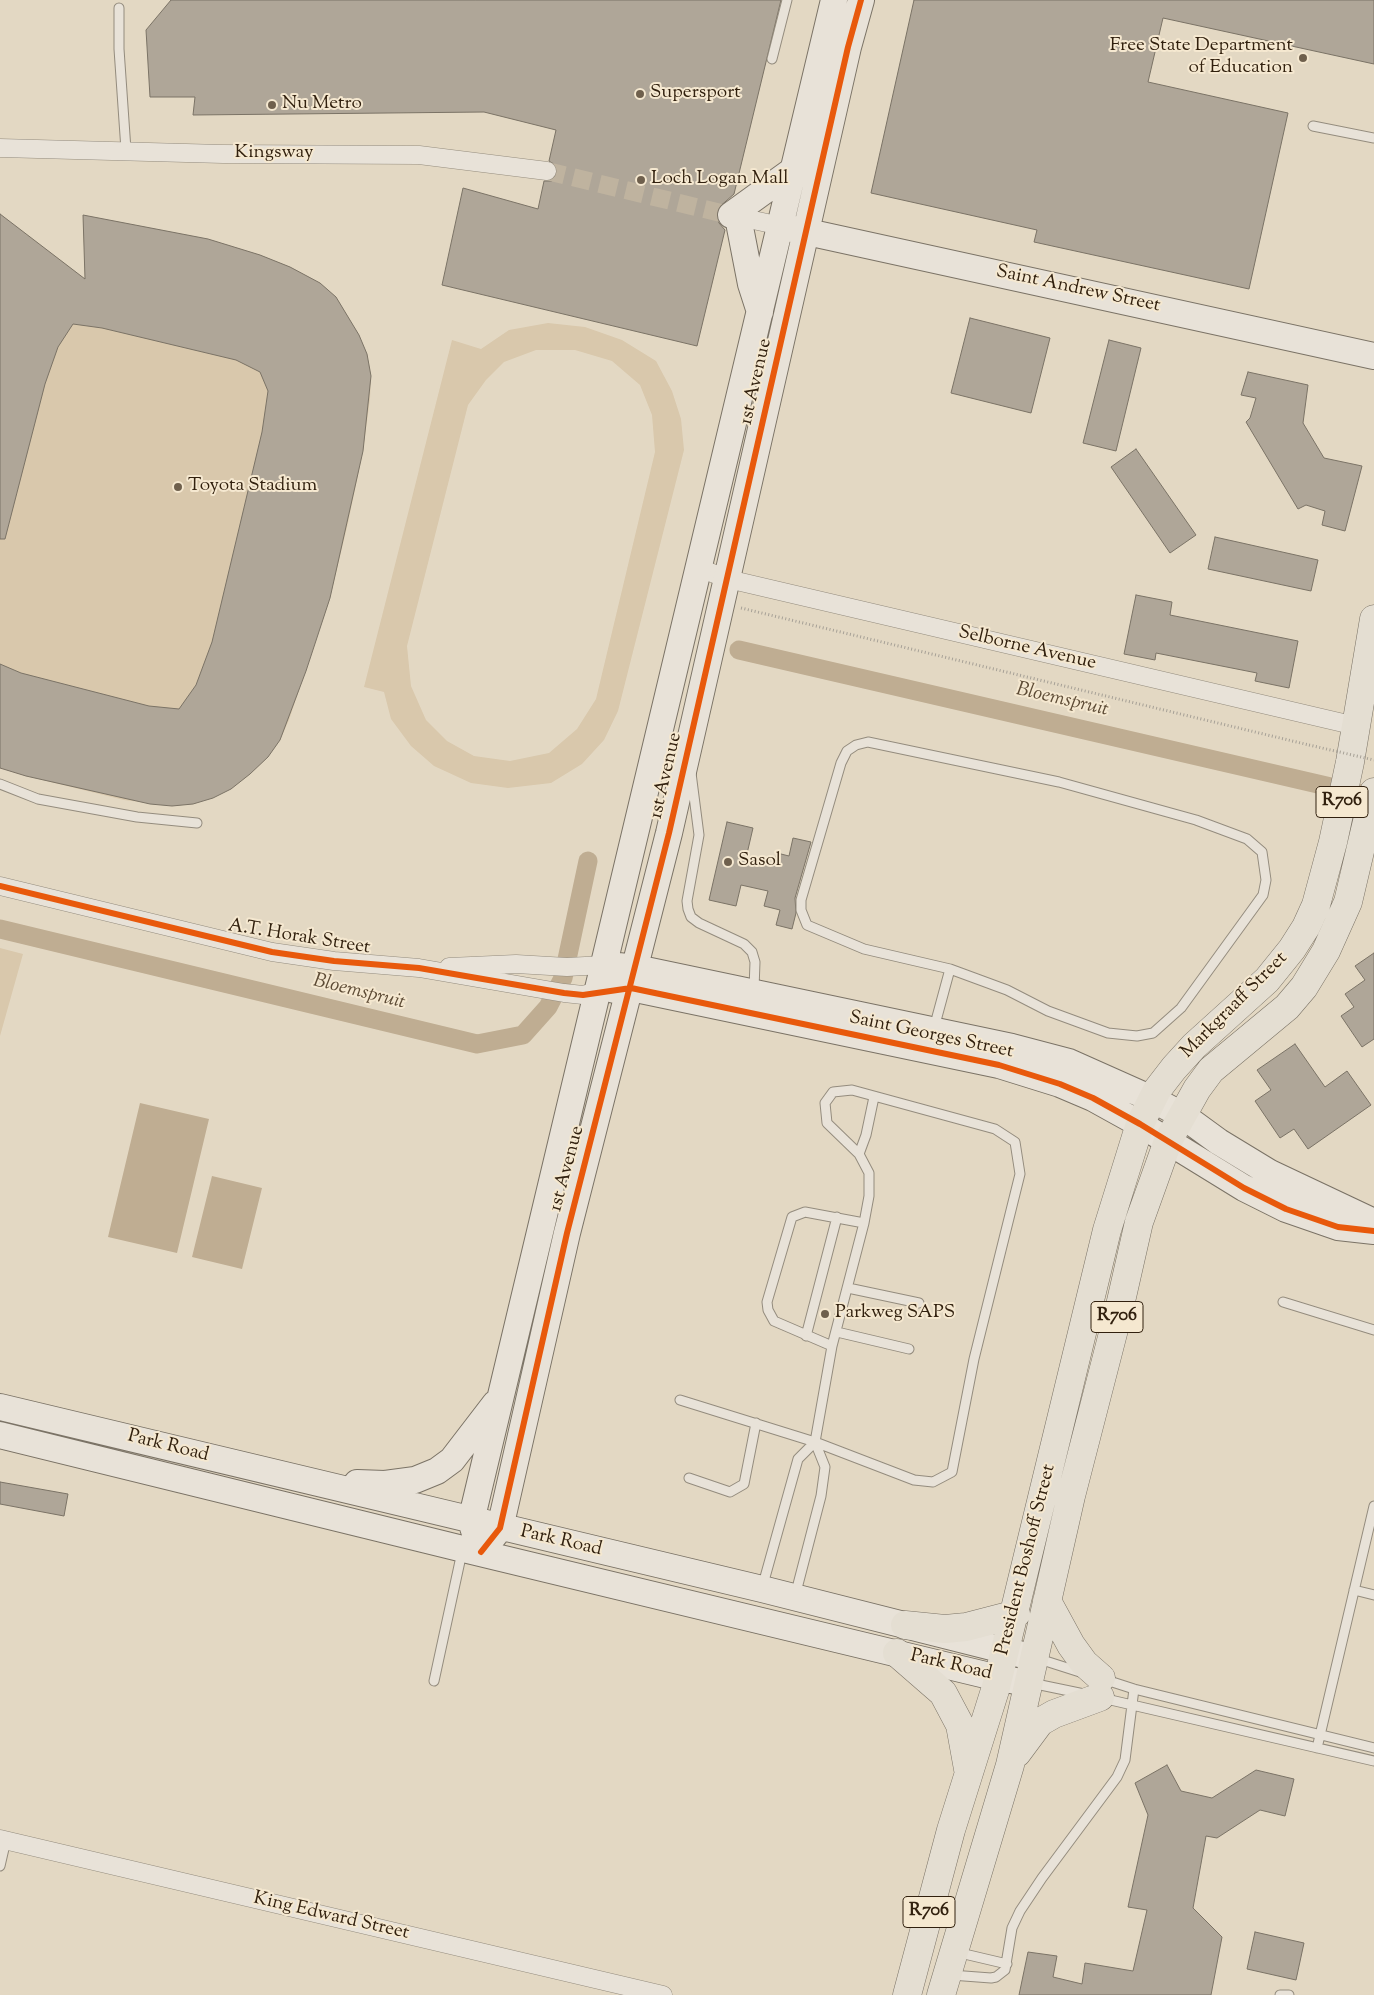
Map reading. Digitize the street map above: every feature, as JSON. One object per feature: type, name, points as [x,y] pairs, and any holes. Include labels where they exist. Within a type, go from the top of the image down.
[{"type":"main road","name":"Markgraaff Street","points":[[1140,1124],[1157,1090],[1184,1057],[1267,980],[1292,949],[1316,906],[1333,842],[1362,761],[1356,726],[1374,619]]},
{"type":"main road","name":"Markgraaff Street","points":[[1168,1141],[1197,1089],[1211,1070],[1287,1007],[1304,987],[1326,951],[1348,902],[1374,792]]},
{"type":"main road","name":"President Boshoff Street","points":[[907,1995],[1016,1614],[1107,1230],[1140,1124]]},
{"type":"main road","name":"President Boshoff Street","points":[[947,1974],[1010,1765],[1071,1496],[1119,1310],[1139,1222],[1168,1141]]},
{"type":"main road","points":[[1010,1765],[1040,1722],[1054,1714],[1078,1707],[1100,1687],[1071,1645],[1047,1601]]},
{"type":"main road","points":[[905,1625],[945,1629],[966,1627],[1016,1614]]},
{"type":"main road","points":[[897,1653],[943,1693],[960,1725],[969,1773]]},
{"type":"street","name":"1st Avenue","points":[[472,1550],[500,1528],[567,1233],[633,978],[725,591],[794,229],[796,168],[834,0]]},
{"type":"street","name":"1st Avenue","points":[[471,1520],[761,313],[794,229],[861,0]]},
{"type":"street","name":"Kingsway","points":[[0,148],[223,154],[418,155],[474,160],[547,171]]},
{"type":"street","points":[[733,215],[796,168]]},
{"type":"street","points":[[733,215],[794,229]]},
{"type":"street","points":[[733,215],[751,284],[761,313]]},
{"type":"street","name":"Saint Andrew Street","points":[[794,229],[1374,356]]},
{"type":"street","name":"Selborne Avenue","points":[[700,568],[725,591],[1356,726]]},
{"type":"street","name":"A.T. Horak Street","points":[[0,886],[272,952],[334,961],[418,968],[512,986],[564,993],[583,995],[598,991]]},
{"type":"street","name":"A.T. Horak Street","points":[[418,968],[516,964],[566,967],[604,965]]},
{"type":"street","name":"Saint Georges Street","points":[[604,965],[633,978],[999,1065],[1060,1084],[1140,1124],[1244,1188],[1286,1209],[1338,1227],[1374,1231]]},
{"type":"street","name":"Saint Georges Street","points":[[598,991],[633,978],[754,993],[1012,1047],[1069,1062],[1152,1099],[1182,1115],[1219,1142],[1270,1173],[1374,1222]]},
{"type":"street","points":[[311,1482],[385,1484],[415,1480],[437,1471],[452,1460],[501,1396]]},
{"type":"street","name":"Park Road","points":[[0,1407],[500,1528],[762,1589],[1006,1650],[1031,1670]]},
{"type":"street","name":"Park Road","points":[[0,1435],[998,1678],[1031,1670]]},
{"type":"street","points":[[471,1520],[472,1550]]},
{"type":"street","name":"King Edward Street","points":[[3,1840],[663,1995]]},
{"type":"lane","points":[[772,59],[787,0]]},
{"type":"lane","points":[[119,8],[119,49],[126,150]]},
{"type":"lane","points":[[1313,126],[1374,138]]},
{"type":"lane","points":[[868,742],[891,745],[1059,782],[1196,820],[1247,839],[1262,852],[1266,880],[1263,895],[1256,907],[1181,1008],[1152,1033],[1137,1036],[1108,1033],[1048,1010],[1007,990],[950,969],[864,949],[821,932],[807,925],[802,918],[801,900],[841,763],[848,751],[856,745],[868,742]]},
{"type":"lane","points":[[686,756],[693,778],[700,835],[687,901],[688,909],[691,917],[699,923],[744,944],[752,952],[755,962],[754,993]]},
{"type":"lane","points":[[0,784],[38,799],[137,818],[198,823]]},
{"type":"lane","points":[[933,1031],[950,969]]},
{"type":"lane","points":[[680,1400],[815,1442],[914,1480],[933,1482],[952,1472],[974,1359],[1020,1174],[1015,1142],[996,1129],[852,1090],[833,1092],[825,1103],[827,1123],[859,1154],[870,1172],[869,1196],[848,1288],[832,1346],[815,1442],[825,1467],[795,1597]]},
{"type":"lane","points":[[859,1154],[866,1135],[874,1097]]},
{"type":"lane","points":[[832,1346],[774,1321],[768,1310],[767,1302],[792,1217],[805,1212],[837,1216],[864,1223]]},
{"type":"lane","points":[[806,1336],[837,1216]]},
{"type":"lane","points":[[848,1288],[919,1303]]},
{"type":"lane","points":[[1283,1302],[1374,1330]]},
{"type":"lane","points":[[837,1332],[909,1349]]},
{"type":"lane","points":[[689,1478],[730,1492],[744,1484],[756,1423]]},
{"type":"lane","points":[[762,1589],[798,1460],[815,1442]]},
{"type":"lane","points":[[1317,1748],[1374,1506]]},
{"type":"lane","points":[[434,1680],[472,1550]]},
{"type":"lane","points":[[1354,1590],[1374,1595]]},
{"type":"lane","points":[[1031,1670],[1100,1687],[1134,1689],[1374,1748]]},
{"type":"lane","points":[[1031,1670],[1100,1687],[1133,1704],[1374,1761]]},
{"type":"lane","points":[[947,1974],[971,1979],[996,1978],[1005,1970],[1012,1928],[1020,1911],[1042,1878],[1117,1777],[1125,1760],[1134,1689]]},
{"type":"lane","points":[[0,1866],[3,1840]]},
{"type":"lane","points":[[947,1974],[1007,1964]]},
{"type":"lane","points":[[1280,1995],[1289,1995]]},
{"type":"path","points":[[725,591],[1362,761]]},
{"type":"shaded area","name":"Toyota Stadium","points":[[0,214],[85,279],[83,215],[208,239],[260,255],[290,267],[320,283],[336,297],[359,335],[367,354],[371,376],[370,399],[363,451],[348,523],[330,598],[289,720],[280,740],[268,757],[250,774],[231,789],[193,804],[172,806],[124,800],[0,768]]},
{"type":"shaded area","points":[[548,323],[585,327],[622,340],[656,361],[672,391],[681,419],[684,450],[618,711],[604,740],[582,764],[551,783],[508,788],[471,783],[434,766],[411,746],[391,719],[384,692],[364,687],[452,340],[481,349],[509,330]],"holes":[[[536,350],[575,350],[612,361],[640,385],[652,415],[655,452],[596,699],[577,729],[549,753],[510,761],[474,756],[447,741],[426,720],[411,686],[407,646],[468,405],[486,380],[504,362]]]},
{"type":"shaded area","points":[[0,948],[23,954],[0,1036]]},
{"type":"shaded area","points":[[140,1103],[209,1119],[177,1253],[108,1237]]},
{"type":"shaded area","points":[[212,1176],[262,1188],[242,1269],[192,1257]]},
{"type":"building","name":"Loch Logan Mall","points":[[171,0],[781,0],[734,194],[717,209],[716,216],[725,230],[697,346],[442,285],[463,188],[538,209],[544,181],[552,181],[557,173],[557,166],[549,161],[556,130],[484,112],[193,115],[195,97],[150,97],[146,30]]},
{"type":"building","points":[[914,0],[1374,0],[1374,64],[1163,18],[1148,82],[1288,113],[1249,289],[1034,242],[1037,230],[871,193]]},
{"type":"building","points":[[0,214],[85,279],[83,215],[208,239],[260,255],[290,267],[320,283],[336,297],[359,335],[367,354],[371,376],[363,451],[330,598],[306,671],[280,740],[268,757],[231,789],[213,798],[193,804],[172,806],[150,804],[26,776],[0,768],[0,664],[21,673],[149,706],[179,709],[196,685],[212,642],[262,432],[268,391],[260,372],[236,360],[102,328],[73,324],[58,347],[45,384],[5,539],[0,539]]},
{"type":"building","points":[[970,318],[1050,338],[1031,413],[951,393]]},
{"type":"building","points":[[1109,340],[1141,348],[1116,451],[1083,443]]},
{"type":"building","points":[[1248,372],[1308,385],[1303,423],[1324,458],[1362,466],[1345,531],[1322,525],[1325,511],[1306,505],[1298,509],[1246,422],[1250,418],[1256,398],[1241,395]]},
{"type":"building","points":[[1136,449],[1196,535],[1170,553],[1111,467]]},
{"type":"building","points":[[1215,537],[1318,560],[1311,591],[1208,569]]},
{"type":"building","points":[[1136,595],[1172,602],[1170,615],[1298,641],[1289,688],[1255,681],[1257,673],[1156,653],[1155,660],[1124,654]]},
{"type":"building","points":[[727,822],[753,828],[746,858],[774,864],[777,853],[789,856],[793,838],[811,842],[795,898],[796,913],[792,929],[776,925],[780,910],[764,906],[768,891],[741,885],[736,906],[709,900]]},
{"type":"building","points":[[1374,953],[1374,1039],[1362,1047],[1341,1016],[1354,1007],[1345,994],[1365,980],[1355,966]]},
{"type":"building","points":[[1295,1044],[1325,1087],[1347,1071],[1371,1105],[1308,1149],[1294,1129],[1280,1138],[1255,1101],[1271,1090],[1257,1070]]},
{"type":"building","points":[[0,1482],[68,1494],[64,1516],[0,1504]]},
{"type":"building","points":[[1167,1765],[1181,1791],[1212,1798],[1256,1770],[1294,1779],[1285,1816],[1260,1810],[1217,1838],[1206,1836],[1193,1908],[1222,1937],[1211,1995],[1019,1995],[1028,1952],[1057,1956],[1053,1977],[1082,1984],[1085,1963],[1133,1971],[1147,1910],[1128,1907],[1148,1815],[1135,1783]]},
{"type":"building","points":[[1255,1932],[1304,1943],[1296,1980],[1247,1969]]},
{"type":"waterway","name":"Bloemspruit","points":[[739,650],[1374,797]]},
{"type":"waterway","name":"Bloemspruit","points":[[0,929],[477,1044],[523,1035],[548,1007],[563,978],[588,861]]},
{"type":"tunnel","points":[[547,171],[729,215]]},
{"type":"cycle path","points":[[481,1552],[500,1528],[567,1233],[669,833],[848,47],[861,0]]},
{"type":"cycle path","points":[[0,886],[272,952],[334,961],[419,968],[583,995],[631,988],[999,1065],[1060,1084],[1093,1098],[1140,1124],[1244,1188],[1286,1209],[1338,1227],[1374,1231]]},
{"type":"place","name":"Free State Department of Education","points":[[1303,58]]},
{"type":"place","name":"Supersport","points":[[640,94]]},
{"type":"place","name":"Nu Metro","points":[[272,105]]},
{"type":"place","name":"Loch Logan Mall","points":[[641,180]]},
{"type":"place","name":"Toyota Stadium","points":[[178,487]]},
{"type":"place","name":"Sasol","points":[[728,862]]},
{"type":"place","name":"Parkweg SAPS","points":[[825,1314]]}]
